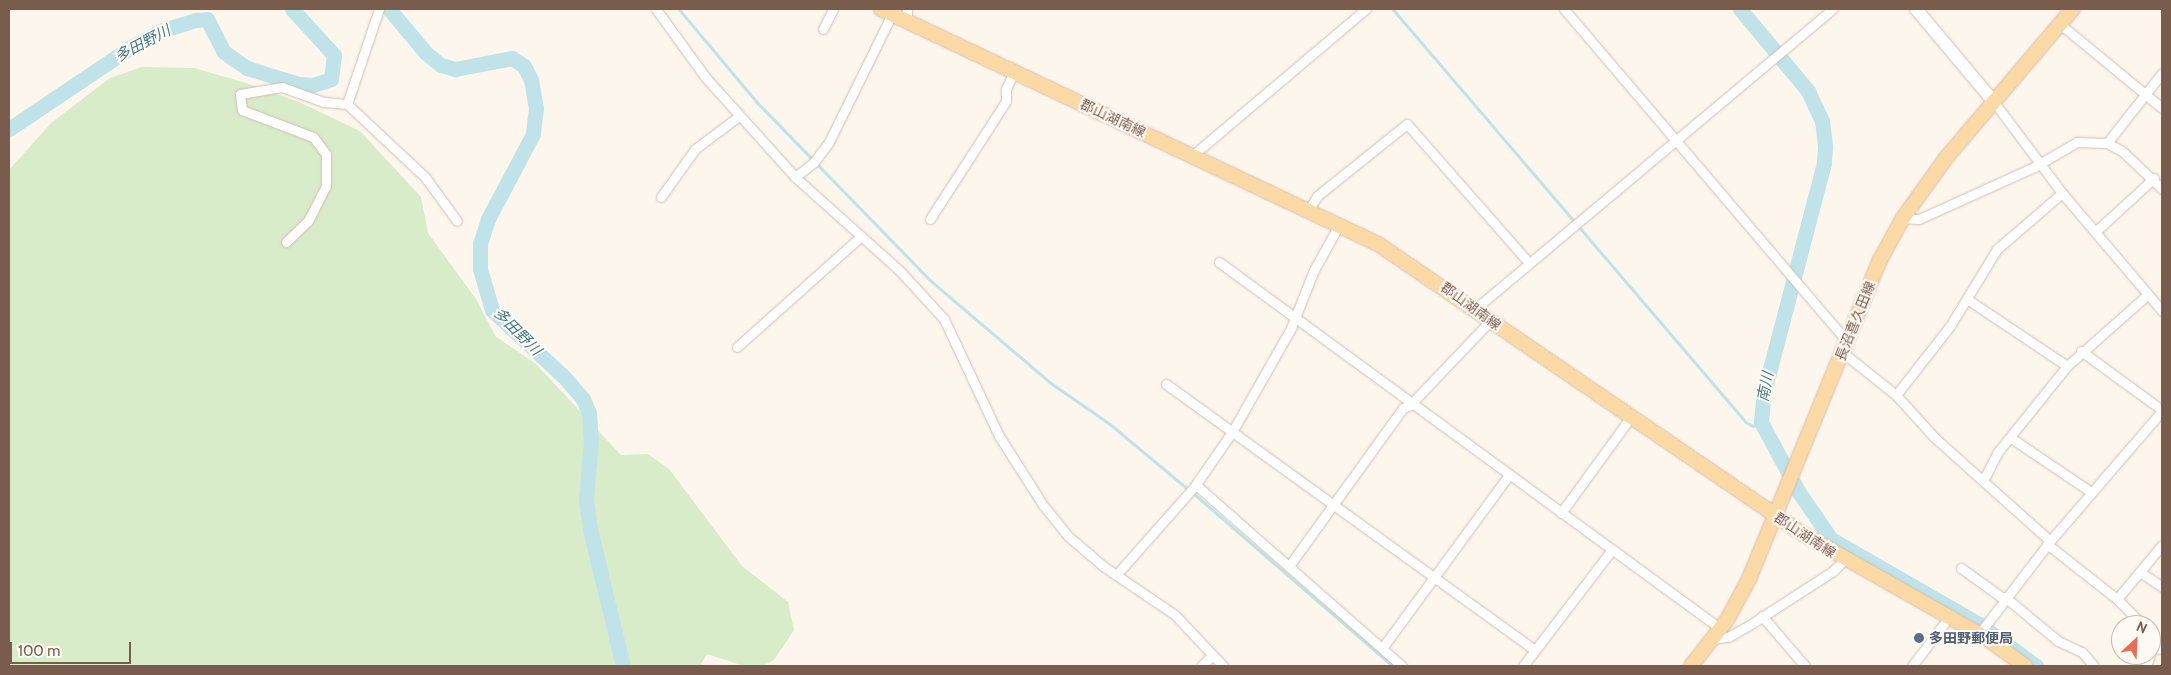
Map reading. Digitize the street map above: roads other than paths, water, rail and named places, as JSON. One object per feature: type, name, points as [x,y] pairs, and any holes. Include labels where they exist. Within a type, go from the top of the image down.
[{"type":"main road","name":"長沼喜久田線","points":[[1691,666],[1717,634],[1749,579],[1880,260],[1903,218],[1929,180],[2073,9]]},
{"type":"main road","name":"郡山湖南線","points":[[886,11],[907,15],[1014,71],[1340,224],[1408,261],[1630,418],[1777,511],[1844,560],[1950,616],[2025,666]]},
{"type":"street","points":[[347,104],[379,9]]},
{"type":"street","points":[[656,9],[676,41],[739,116],[795,177],[900,271],[944,320],[992,423],[1054,520],[1086,552],[1175,615],[1223,666]]},
{"type":"street","points":[[823,29],[832,9]]},
{"type":"street","points":[[1193,155],[1366,9]]},
{"type":"street","points":[[1564,9],[1798,286],[1844,347],[1896,395],[1935,438],[2049,542],[2117,599],[2133,615]]},
{"type":"street","points":[[1475,309],[1833,9]]},
{"type":"street","points":[[1916,9],[1994,102],[2062,193],[2162,311]]},
{"type":"street","points":[[795,177],[814,162],[828,142],[886,11]]},
{"type":"street","points":[[2060,24],[2162,108]]},
{"type":"street","points":[[930,219],[1006,101],[1006,89],[1014,71]]},
{"type":"street","points":[[2108,143],[2162,73]]},
{"type":"street","points":[[286,242],[308,221],[326,186],[326,154],[313,137],[242,110],[240,94],[282,87],[324,102],[347,104],[426,177],[457,221]]},
{"type":"street","points":[[661,197],[695,149],[739,116]]},
{"type":"street","points":[[1308,209],[1317,196],[1407,124],[1528,263]]},
{"type":"street","points":[[1903,218],[1919,219],[2041,163],[2078,142],[2108,143],[2154,178],[2162,189]]},
{"type":"street","points":[[2095,232],[2154,178]]},
{"type":"street","points":[[1896,395],[1950,326],[1997,249],[2062,193]]},
{"type":"street","points":[[1117,574],[1196,485],[1232,432],[1296,319],[1314,270],[1340,224]]},
{"type":"street","points":[[737,347],[860,237]]},
{"type":"street","points":[[1219,262],[1410,405],[1561,512],[1717,634],[1728,637],[1833,571],[1844,560]]},
{"type":"street","points":[[1983,481],[1988,467],[2067,366],[2081,351],[2148,294]]},
{"type":"street","points":[[1966,299],[2067,366]]},
{"type":"street","points":[[1289,566],[1403,408],[1410,405],[1491,320]]},
{"type":"street","points":[[1979,634],[2049,542],[2162,410],[2081,351]]},
{"type":"street","points":[[1166,384],[1535,650]]},
{"type":"street","points":[[1561,512],[1630,418]]},
{"type":"street","points":[[2011,438],[2091,492]]},
{"type":"street","points":[[1383,647],[1433,576],[1509,475]]},
{"type":"street","points":[[1196,485],[1383,647],[1402,666]]},
{"type":"street","points":[[2117,599],[2162,545]]},
{"type":"street","points":[[1523,666],[1611,551]]},
{"type":"street","points":[[1962,568],[2005,598],[2055,638],[2082,652],[2094,666]]},
{"type":"street","points":[[2140,572],[2162,587]]},
{"type":"street","points":[[1762,616],[1805,666]]},
{"type":"street","points":[[1912,666],[1950,616]]},
{"type":"street","points":[[1201,666],[1213,655]]},
{"type":"waterway","name":"多田野川","points":[[9,129],[131,47],[160,31],[196,20],[207,19],[224,52],[247,68],[299,84],[313,85],[331,79],[334,55],[292,9]]},
{"type":"waterway","name":"多田野川","points":[[389,9],[426,53],[441,65],[455,69],[512,58],[524,66],[531,80],[536,108],[533,134],[488,219],[480,244],[480,269],[492,310],[564,377],[583,399],[589,413],[591,440],[586,500],[590,529],[623,666]]},
{"type":"waterway","points":[[679,9],[757,102],[930,280],[1051,383],[1110,424],[1188,489]]},
{"type":"waterway","points":[[1393,9],[1746,422],[1753,426],[1761,422]]},
{"type":"waterway","name":"南川","points":[[1740,9],[1808,91],[1822,121],[1825,147],[1824,163],[1764,392],[1761,422],[1798,491],[1831,539],[1979,624],[2036,666]]},
{"type":"waterway","points":[[1192,492],[1393,666]]},
{"type":"place","name":"多田野郵便局","points":[[1919,638]]}]
